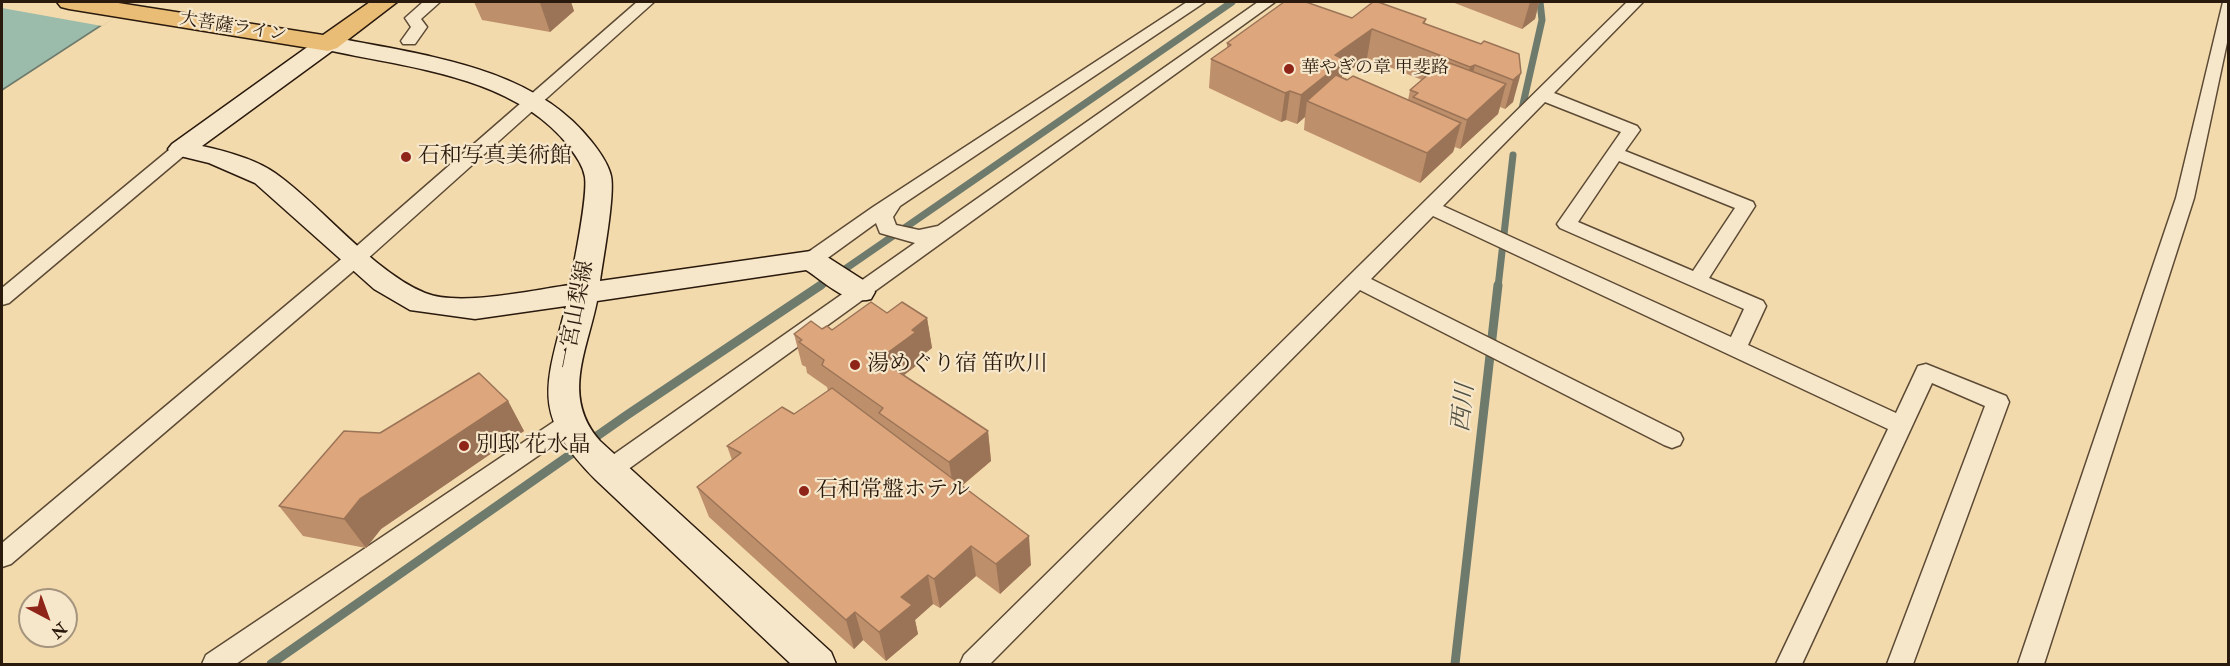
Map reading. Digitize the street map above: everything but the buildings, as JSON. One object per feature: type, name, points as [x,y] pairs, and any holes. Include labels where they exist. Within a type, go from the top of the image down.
[{"type":"highway","name":"大菩薩ライン","points":[[69,2],[328,43]]},
{"type":"highway","points":[[328,43],[385,2]]},
{"type":"main road","name":"一宮山梨線","points":[[328,43],[449,70],[534,101],[577,140],[599,172],[584,292],[563,384],[564,408],[589,449]]},
{"type":"main road","points":[[180,149],[328,43]]},
{"type":"main road","points":[[180,149],[218,157],[264,177],[358,256],[384,282],[420,303],[475,309],[584,292],[836,276]]},
{"type":"main road","points":[[589,449],[817,664]]},
{"type":"street","points":[[409,41],[419,27],[412,18],[432,2]]},
{"type":"street","points":[[2,557],[358,256],[646,2]]},
{"type":"street","points":[[629,16],[660,2]]},
{"type":"street","points":[[836,276],[893,203],[1197,2]]},
{"type":"street","points":[[215,664],[589,449],[836,276],[952,227],[1267,2]]},
{"type":"street","points":[[973,664],[1635,2]]},
{"type":"street","points":[[2031,664],[2184,198],[2228,3]]},
{"type":"street","points":[[1542,94],[1632,130],[1567,224],[1756,306],[1736,349]]},
{"type":"street","points":[[2,298],[180,149]]},
{"type":"street","points":[[1616,154],[1746,206],[1697,280]]},
{"type":"street","points":[[893,203],[884,218],[887,228],[906,236],[927,237],[952,227]]},
{"type":"street","points":[[1430,207],[1900,425]]},
{"type":"street","points":[[1357,280],[1671,439]]},
{"type":"street","points":[[1789,664],[1926,372],[1998,402],[1900,664]]},
{"type":"shaded area","points":[[2,2],[137,2],[2,90]]},
{"type":"pier","points":[[2,2],[140,2],[102,26],[2,8]]},
{"type":"waterway","points":[[819,287],[1232,2]]},
{"type":"waterway","name":"西川","points":[[1521,113],[1542,20],[1540,2]]},
{"type":"waterway","name":"西川","points":[[1498,287],[1513,155]]},
{"type":"waterway","points":[[271,664],[627,415],[821,285]]},
{"type":"waterway","name":"西川","points":[[1455,664],[1498,285]]},
{"type":"place","name":"華やぎの章 甲斐路","points":[[1289,69]]},
{"type":"place","name":"石和写真美術館","points":[[406,157]]},
{"type":"place","name":"湯めぐり宿 笛吹川","points":[[855,365]]},
{"type":"place","name":"別邸 花水晶","points":[[464,446]]},
{"type":"place","name":"石和常盤ホテル","points":[[804,491]]}]
